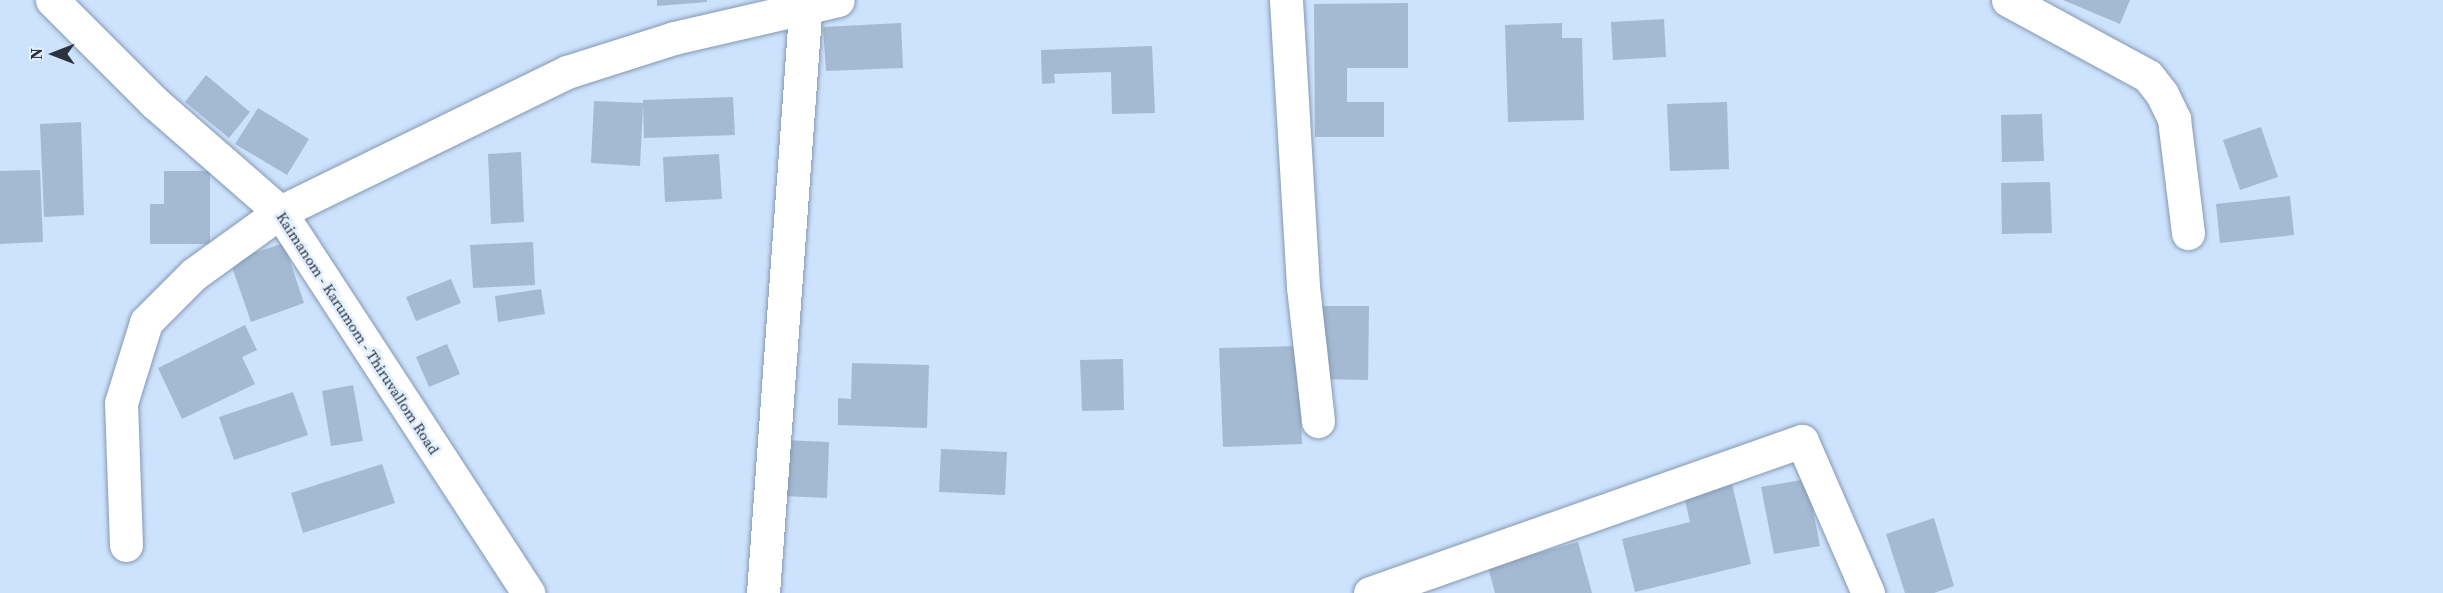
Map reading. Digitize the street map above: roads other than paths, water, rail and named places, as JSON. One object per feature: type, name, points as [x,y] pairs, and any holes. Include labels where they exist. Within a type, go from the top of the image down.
[{"type":"street","name":"Kaimanom - Karumom - Thiruvallom Road","points":[[52,0],[155,103],[280,212],[528,593]]},
{"type":"street","points":[[126,545],[121,403],[146,322],[194,274],[280,212],[567,72],[674,38],[807,4],[838,0]]},
{"type":"street","points":[[1286,0],[1303,287],[1318,420]]},
{"type":"street","points":[[2007,0],[2148,76],[2162,94],[2175,119],[2188,233]]},
{"type":"street","points":[[764,593],[807,4]]},
{"type":"street","points":[[1371,593],[1802,441],[1869,593]]}]
